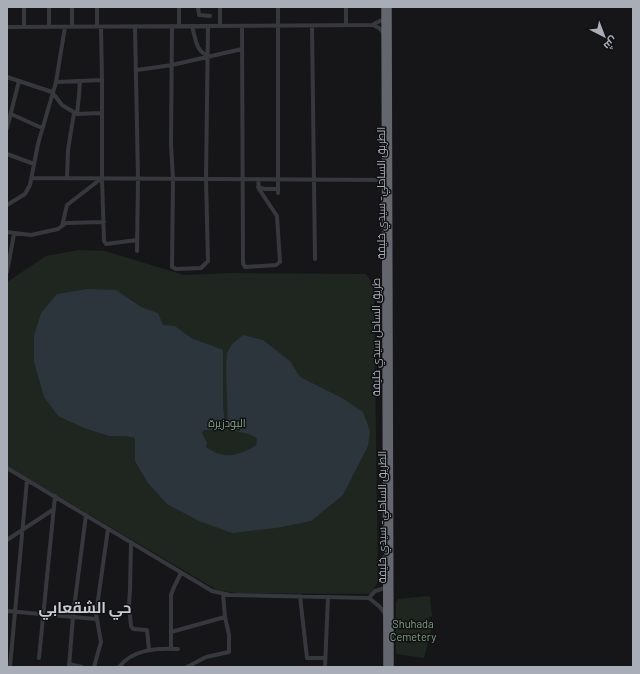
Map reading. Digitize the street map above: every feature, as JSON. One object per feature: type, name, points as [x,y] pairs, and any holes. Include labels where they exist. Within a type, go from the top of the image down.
[{"type":"highway","name":"طريق الساحل سيدي خليفة","points":[[384,7],[385,180],[388,219],[385,588],[386,667]]},
{"type":"highway","name":"الطريق الساحلي- سيدي خليفة","points":[[389,7],[388,219],[391,667]]},
{"type":"street","points":[[24,7],[24,27]]},
{"type":"street","points":[[49,7],[49,27]]},
{"type":"street","points":[[72,7],[72,27]]},
{"type":"street","points":[[97,7],[102,80],[102,178],[104,241],[106,244],[137,240]]},
{"type":"street","points":[[179,7],[179,26]]},
{"type":"street","points":[[198,7],[199,15],[210,16]]},
{"type":"street","points":[[220,7],[220,26]]},
{"type":"street","points":[[258,187],[278,191],[278,7]]},
{"type":"street","points":[[346,7],[346,25]]},
{"type":"street","points":[[372,25],[384,19]]},
{"type":"street","points":[[7,27],[372,25],[379,28],[384,33]]},
{"type":"street","points":[[172,26],[172,267],[176,269],[201,268],[207,264],[208,261],[206,179],[208,26]]},
{"type":"street","points":[[192,26],[199,50],[208,56]]},
{"type":"street","points":[[242,26],[243,263],[245,267],[276,265],[280,262],[277,216],[258,187],[258,179]]},
{"type":"street","points":[[312,26],[315,259]]},
{"type":"street","points":[[7,205],[25,194],[30,185],[42,128],[56,82],[65,27]]},
{"type":"street","points":[[135,27],[138,178],[137,251]]},
{"type":"street","points":[[137,70],[172,65],[242,49]]},
{"type":"street","points":[[7,77],[52,92],[62,105],[75,113],[102,113]]},
{"type":"street","points":[[56,82],[102,80]]},
{"type":"street","points":[[7,128],[19,81]]},
{"type":"street","points":[[67,178],[68,150],[79,95],[80,81]]},
{"type":"street","points":[[11,114],[42,128]]},
{"type":"street","points":[[7,154],[34,164]]},
{"type":"street","points":[[32,178],[385,180]]},
{"type":"street","points":[[62,226],[67,205],[102,178]]},
{"type":"street","points":[[7,232],[31,235],[58,229],[66,223],[104,222]]},
{"type":"street","points":[[7,272],[14,234]]},
{"type":"street","points":[[7,468],[212,591],[223,594],[369,598],[380,607],[386,616]]},
{"type":"street","points":[[10,667],[27,480]]},
{"type":"street","points":[[39,658],[55,496]]},
{"type":"street","points":[[7,540],[54,508]]},
{"type":"street","points":[[82,667],[69,665],[73,616],[86,516]]},
{"type":"street","points":[[94,667],[101,642],[96,619],[108,529]]},
{"type":"street","points":[[131,542],[129,605],[131,626],[134,629],[147,630],[149,650]]},
{"type":"street","points":[[171,648],[171,595],[181,573]]},
{"type":"street","points":[[369,598],[375,591],[385,588]]},
{"type":"street","points":[[187,667],[206,658],[229,652],[229,635],[225,617],[223,594]]},
{"type":"street","points":[[300,596],[307,658],[326,658]]},
{"type":"street","points":[[325,667],[328,597]]},
{"type":"street","points":[[7,611],[96,619]]},
{"type":"street","points":[[171,632],[225,617]]},
{"type":"street","points":[[121,666],[137,654],[149,650],[171,648],[178,649]]},
{"type":"green space","name":"البودزيرة","points":[[79,250],[105,251],[184,275],[231,273],[366,274],[374,286],[378,582],[370,594],[236,593],[217,590],[7,466],[7,282],[46,256]]},
{"type":"green space","name":"Shuhada Cemetery","points":[[430,597],[432,616],[429,617],[431,631],[424,658],[396,654],[396,603],[398,599]]},
{"type":"shaded area","points":[[88,289],[116,290],[141,307],[158,313],[163,325],[175,326],[191,338],[223,350],[223,404],[225,427],[218,430],[204,430],[202,433],[207,443],[206,447],[212,451],[219,454],[231,455],[243,452],[256,445],[257,439],[254,436],[228,428],[226,369],[227,353],[232,344],[243,335],[263,340],[290,361],[300,377],[344,399],[363,412],[370,431],[368,446],[343,495],[311,521],[276,528],[232,533],[199,521],[167,504],[148,483],[135,461],[135,438],[126,436],[109,436],[84,428],[58,416],[44,397],[34,362],[34,336],[41,313],[57,294]]},
{"type":"district","name":"حي الشقعابي","points":[[85,607]]}]
